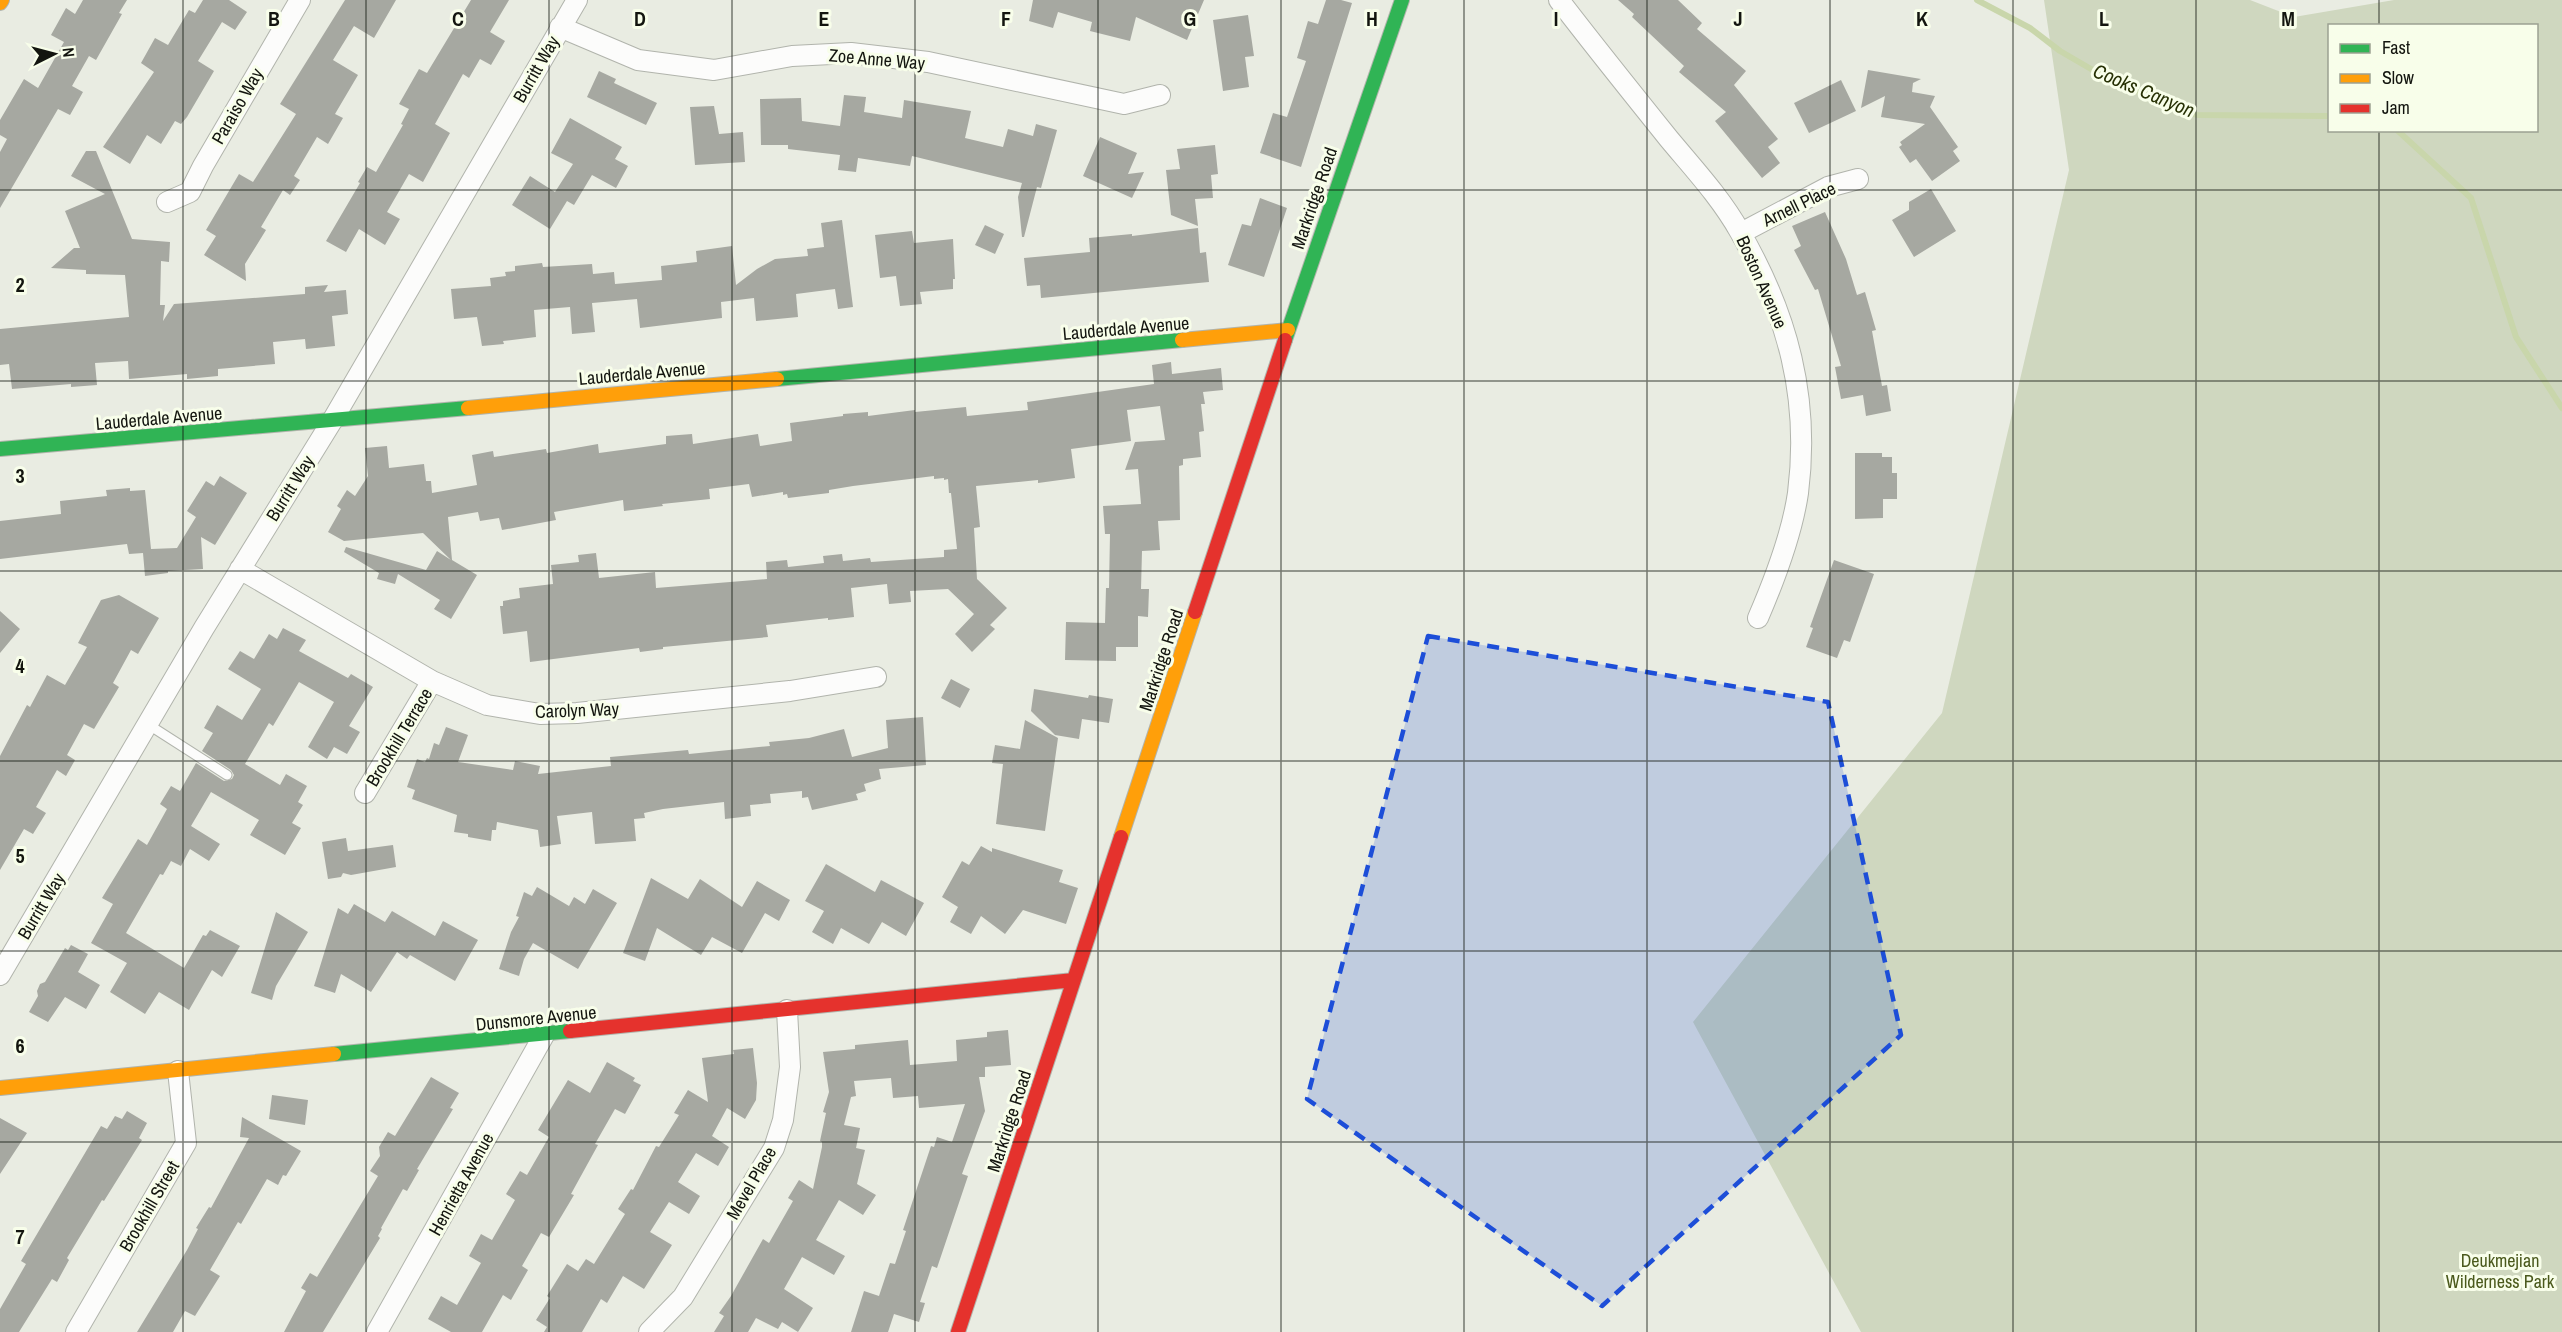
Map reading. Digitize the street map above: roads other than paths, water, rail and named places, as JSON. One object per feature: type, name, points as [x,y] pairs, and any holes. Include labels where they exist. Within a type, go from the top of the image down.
[{"type":"street","name":"Paraiso Way","points":[[166,202],[190,192],[202,166],[300,0]]},
{"type":"street","name":"Burritt Way","points":[[0,975],[240,569],[332,421],[577,0]]},
{"type":"street","name":"Markridge Road","points":[[958,1332],[1288,330],[1402,0]]},
{"type":"street","name":"Boston Avenue","points":[[1559,0],[1716,196],[1741,233],[1778,309],[1791,353],[1802,417],[1797,494],[1776,574],[1758,618]]},
{"type":"street","name":"Zoe Anne Way","points":[[560,27],[638,60],[702,68],[741,67],[814,54],[850,53],[928,62],[1124,104],[1160,95]]},
{"type":"street","name":"Arnell Place","points":[[1741,233],[1828,187],[1858,179]]},
{"type":"street","name":"Lauderdale Avenue","points":[[0,449],[332,421],[1288,330]]},
{"type":"street","name":"Carolyn Way","points":[[240,569],[432,681],[487,705],[540,714],[577,713],[790,691],[876,677]]},
{"type":"street","name":"Brookhill Terrace","points":[[365,793],[432,681]]},
{"type":"street","name":"Dunsmore Avenue","points":[[0,1088],[1074,981]]},
{"type":"street","name":"Mevel Place","points":[[649,1332],[683,1297],[774,1148],[783,1120],[790,1067],[787,1010]]},
{"type":"street","name":"Henrietta Avenue","points":[[377,1332],[544,1035]]},
{"type":"street","name":"Brookhill Street","points":[[76,1332],[186,1143],[178,1071]]},
{"type":"lane","points":[[148,725],[227,776]]},
{"type":"waterway","name":"Cooks Canyon","points":[[1977,0],[2030,28],[2060,51],[2091,69],[2168,106],[2197,115],[2328,116]]},
{"type":"waterway","name":"Cooks Canyon","points":[[2399,132],[2471,198],[2516,337],[2562,408]]},
{"type":"park label","name":"Deukmejian Wilderness Park","points":[[2500,1270]]}]
